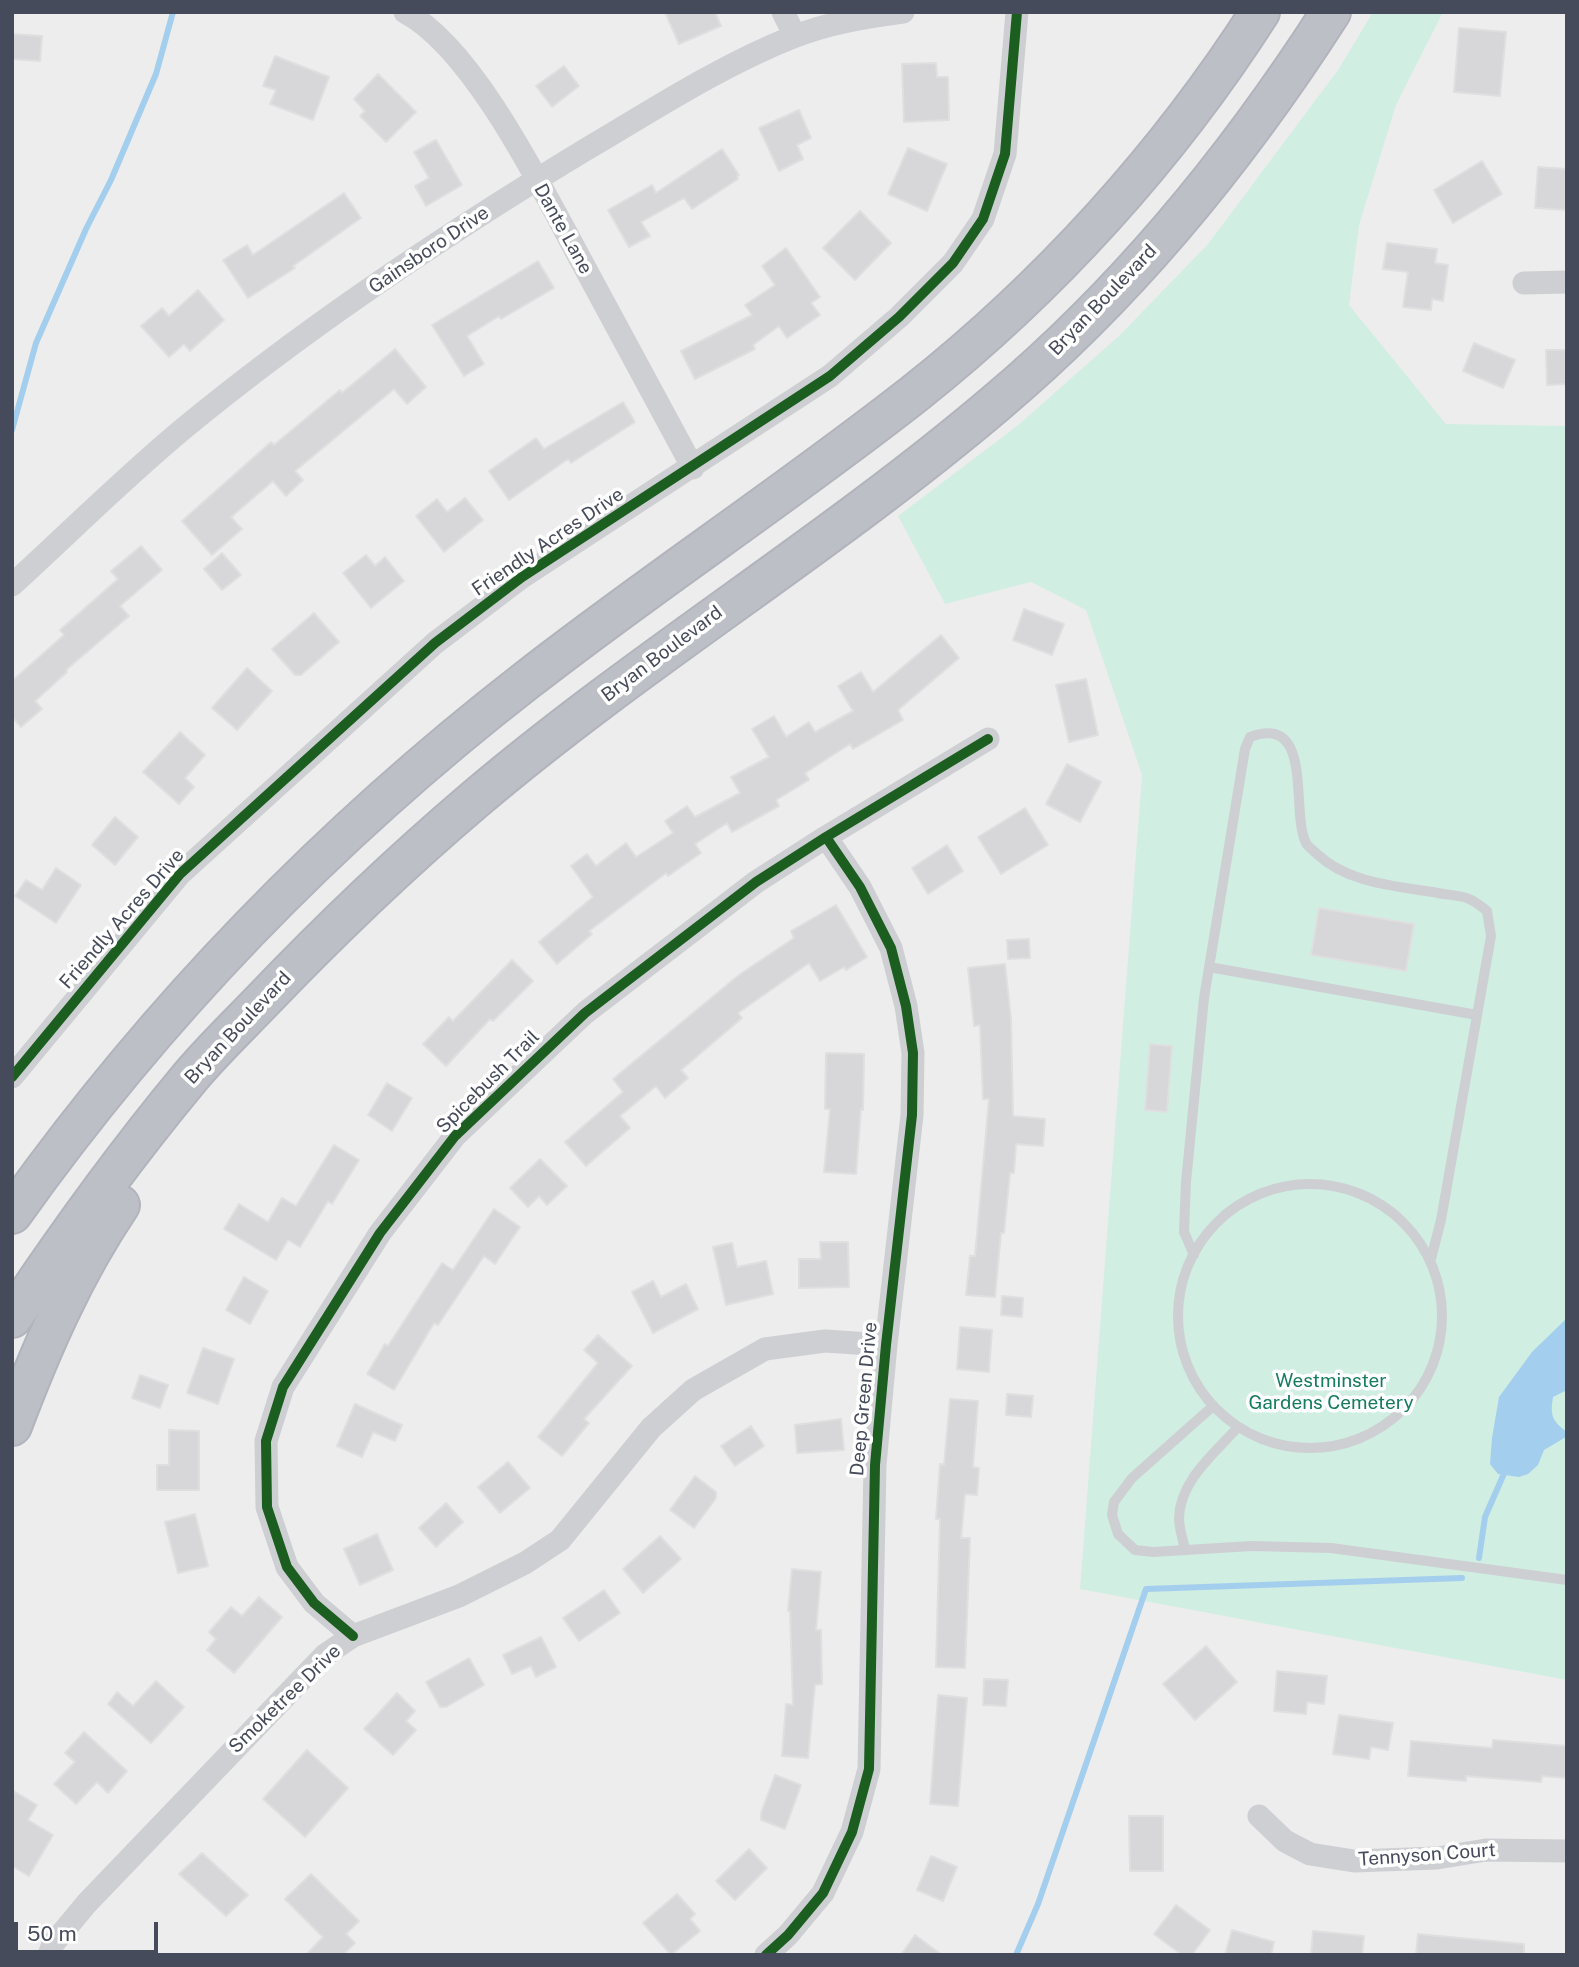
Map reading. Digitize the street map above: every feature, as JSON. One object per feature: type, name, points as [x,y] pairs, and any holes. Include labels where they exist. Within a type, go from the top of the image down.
[{"type":"highway","points":[[12,1214],[100,1097],[172,1013],[217,962],[340,839],[418,769],[527,680],[817,468],[965,352],[1046,275],[1114,204],[1206,90],[1260,12]]},
{"type":"highway","name":"Bryan Boulevard","points":[[12,1318],[114,1172],[194,1072],[359,902],[474,800],[652,660],[932,455],[1034,370],[1111,294],[1192,205],[1274,98],[1331,12]]},
{"type":"highway","points":[[12,1426],[59,1314],[109,1220],[194,1100],[270,1016],[318,943]]},
{"type":"street","name":"Dante Lane","points":[[405,12],[440,37],[486,95],[537,179],[693,468]]},
{"type":"street","points":[[783,12],[795,36]]},
{"type":"street","name":"Gainsboro Drive","points":[[12,585],[192,422],[406,262],[672,98],[753,55],[795,36],[854,19],[903,12]]},
{"type":"street","name":"Friendly Acres Drive","points":[[12,1077],[180,874],[435,643],[522,577],[693,468],[830,376],[900,317],[953,263],[983,219],[1005,154],[1017,12]]},
{"type":"street","points":[[1524,283],[1567,282]]},
{"type":"street","name":"Spicebush Trail","points":[[353,1636],[314,1604],[287,1566],[267,1507],[266,1441],[283,1387],[380,1233],[456,1136],[585,1013],[756,882],[988,739]]},
{"type":"street","name":"Deep Green Drive","points":[[766,1955],[788,1936],[823,1893],[852,1832],[869,1769],[875,1465],[912,1115],[913,1053],[906,1006],[891,948],[860,887],[826,837]]},
{"type":"street","name":"Smoketree Drive","points":[[49,1955],[53,1944],[87,1903],[325,1655],[353,1636],[459,1596],[525,1563],[560,1540],[651,1428],[693,1390],[765,1349],[825,1341],[886,1345]]},
{"type":"street","name":"Tennyson Court","points":[[1259,1815],[1285,1841],[1310,1853],[1354,1861],[1437,1858],[1486,1850],[1567,1851]]},
{"type":"lane","points":[[1194,1255],[1184,1232],[1186,1182],[1204,998],[1245,749],[1250,737],[1264,732],[1280,736],[1294,752],[1298,775],[1299,815],[1306,844],[1326,862],[1361,880],[1470,899],[1487,911],[1491,936],[1441,1220],[1431,1259]]},
{"type":"lane","points":[[1209,967],[1477,1015]]},
{"type":"lane","points":[[1323,1182],[1367,1195],[1404,1221],[1431,1259],[1443,1299],[1441,1341],[1427,1380],[1401,1413],[1366,1437],[1326,1448],[1285,1447],[1245,1433],[1212,1407],[1188,1368],[1177,1324],[1182,1278],[1202,1237],[1236,1205],[1277,1186],[1323,1182]]},
{"type":"lane","points":[[1212,1407],[1132,1479],[1114,1502],[1112,1515],[1118,1534],[1135,1550],[1153,1552],[1252,1546],[1331,1548],[1567,1580]]},
{"type":"lane","points":[[1185,1550],[1179,1518],[1183,1495],[1198,1471],[1238,1427]]},
{"type":"green space","name":"Westminster Gardens Cemetery","points":[[1373,12],[1443,12],[1396,105],[1359,225],[1349,305],[1446,424],[1567,426],[1567,1680],[1080,1589],[1142,775],[1086,610],[1031,582],[945,604],[898,516],[1017,426],[1119,336],[1208,244],[1338,70]]},
{"type":"water","points":[[1567,1318],[1567,1390],[1553,1397],[1552,1408],[1553,1417],[1566,1431],[1566,1437],[1544,1450],[1538,1465],[1528,1474],[1519,1477],[1498,1474],[1490,1464],[1499,1397],[1532,1352]]},
{"type":"building","points":[[665,12],[715,12],[721,26],[679,44]]},
{"type":"building","points":[[1459,28],[1506,32],[1500,96],[1454,92]]},
{"type":"building","points":[[12,34],[42,36],[40,61],[12,59]]},
{"type":"building","points":[[275,56],[329,77],[313,120],[270,104],[276,90],[263,86]]},
{"type":"building","points":[[936,63],[937,77],[948,77],[949,120],[904,122],[902,64]]},
{"type":"building","points":[[564,66],[579,86],[552,107],[536,86]]},
{"type":"building","points":[[378,74],[416,112],[386,142],[360,116],[365,111],[354,99]]},
{"type":"building","points":[[799,110],[811,138],[797,145],[803,159],[779,171],[759,128]]},
{"type":"building","points":[[436,140],[462,185],[426,206],[415,186],[429,178],[414,152]]},
{"type":"building","points":[[908,148],[947,164],[927,211],[888,194]]},
{"type":"building","points":[[722,149],[739,175],[738,179],[692,209],[684,198],[641,222],[650,236],[629,247],[608,210],[652,185],[656,193]]},
{"type":"building","points":[[1482,161],[1502,194],[1453,223],[1434,190]]},
{"type":"building","points":[[1538,167],[1567,169],[1567,210],[1535,208]]},
{"type":"building","points":[[344,193],[361,218],[293,266],[295,268],[248,298],[223,260],[247,245],[253,255]]},
{"type":"building","points":[[860,211],[891,243],[855,280],[823,248]]},
{"type":"building","points":[[1387,243],[1437,249],[1435,263],[1448,265],[1443,301],[1432,299],[1431,310],[1403,307],[1408,272],[1383,269]]},
{"type":"building","points":[[786,248],[820,297],[811,303],[820,315],[787,338],[779,326],[753,345],[755,349],[695,379],[681,351],[752,315],[745,305],[775,285],[762,266]]},
{"type":"building","points":[[538,261],[554,288],[467,336],[484,364],[464,376],[432,325]]},
{"type":"building","points":[[198,290],[224,320],[190,351],[184,344],[169,357],[141,326],[162,308],[169,316]]},
{"type":"building","points":[[1474,343],[1515,360],[1503,388],[1463,371]]},
{"type":"building","points":[[395,349],[426,387],[407,404],[394,389],[295,471],[303,480],[286,496],[273,481],[231,517],[242,529],[212,555],[182,521],[271,442],[274,445]]},
{"type":"building","points":[[1546,350],[1567,350],[1567,384],[1547,385]]},
{"type":"building","points":[[623,402],[635,422],[571,463],[568,459],[509,500],[489,471],[536,438],[544,449]]},
{"type":"building","points":[[465,498],[483,520],[444,552],[416,516],[437,499],[447,512]]},
{"type":"building","points":[[141,546],[162,570],[120,606],[129,616],[66,670],[67,672],[35,701],[42,709],[21,727],[12,717],[12,681],[64,635],[60,630],[118,579],[111,571]]},
{"type":"building","points":[[222,553],[241,575],[222,590],[204,569]]},
{"type":"building","points":[[366,555],[375,566],[385,557],[404,581],[371,608],[343,573]]},
{"type":"building","points":[[1024,609],[1064,624],[1052,655],[1013,640]]},
{"type":"building","points":[[314,613],[339,642],[301,675],[295,675],[272,649]]},
{"type":"building","points":[[941,635],[959,658],[898,710],[903,720],[853,749],[850,744],[805,773],[809,780],[776,800],[779,806],[732,832],[727,823],[695,844],[701,853],[668,876],[666,873],[589,931],[592,934],[557,964],[539,942],[593,897],[571,866],[587,854],[596,866],[626,843],[636,857],[673,833],[665,821],[687,806],[695,817],[740,793],[731,777],[769,757],[752,729],[774,716],[786,737],[809,722],[815,732],[853,711],[838,686],[861,672],[873,692]]},
{"type":"building","points":[[247,668],[272,691],[237,730],[212,708]]},
{"type":"building","points":[[1086,679],[1098,735],[1069,742],[1056,685]]},
{"type":"building","points":[[180,732],[205,755],[185,778],[194,787],[179,804],[143,772]]},
{"type":"building","points":[[1067,764],[1101,782],[1080,822],[1046,804]]},
{"type":"building","points":[[1025,808],[1048,845],[1001,874],[978,837]]},
{"type":"building","points":[[115,817],[138,837],[115,865],[92,845]]},
{"type":"building","points":[[947,845],[963,871],[928,894],[912,868]]},
{"type":"building","points":[[56,868],[81,885],[56,923],[15,896],[26,880],[42,890]]},
{"type":"building","points":[[836,905],[867,957],[820,981],[809,963],[738,1013],[742,1018],[681,1070],[688,1078],[665,1098],[656,1086],[620,1116],[630,1128],[586,1166],[565,1142],[623,1092],[613,1079],[739,975],[794,938],[791,931]]},
{"type":"building","points":[[1319,908],[1414,924],[1406,971],[1311,955]]},
{"type":"building","points":[[1029,939],[1030,958],[1008,959],[1007,940]]},
{"type":"building","points":[[512,960],[533,981],[493,1021],[490,1019],[446,1066],[423,1044],[449,1017],[453,1021]]},
{"type":"building","points":[[1005,964],[1011,1019],[1013,1116],[1045,1119],[1043,1146],[1016,1144],[1004,1233],[1001,1233],[995,1297],[966,1295],[970,1256],[975,1256],[989,1099],[983,1099],[980,1025],[974,1026],[968,968]]},
{"type":"building","points":[[1150,1044],[1172,1046],[1167,1112],[1145,1110]]},
{"type":"building","points":[[826,1053],[864,1054],[863,1110],[861,1109],[856,1174],[824,1172],[830,1109],[825,1109]]},
{"type":"building","points":[[387,1083],[412,1098],[392,1131],[368,1115]]},
{"type":"building","points":[[334,1145],[359,1160],[332,1204],[328,1201],[300,1247],[288,1240],[276,1260],[224,1229],[239,1204],[268,1222],[282,1198],[296,1206]]},
{"type":"building","points":[[540,1159],[567,1186],[547,1205],[539,1196],[528,1207],[510,1188]]},
{"type":"building","points":[[494,1209],[520,1227],[495,1264],[484,1256],[438,1325],[434,1323],[394,1390],[367,1374],[442,1263],[453,1270]]},
{"type":"building","points":[[820,1242],[848,1242],[849,1287],[799,1288],[799,1259],[821,1259]]},
{"type":"building","points":[[732,1243],[737,1267],[766,1261],[773,1294],[726,1305],[713,1247]]},
{"type":"building","points":[[244,1277],[268,1291],[250,1324],[226,1310]]},
{"type":"building","points":[[653,1281],[661,1297],[686,1284],[698,1309],[653,1333],[632,1292]]},
{"type":"building","points":[[1002,1296],[1023,1298],[1022,1317],[1001,1315]]},
{"type":"building","points":[[960,1327],[992,1330],[989,1372],[957,1369]]},
{"type":"building","points":[[598,1335],[632,1366],[584,1419],[589,1423],[562,1456],[538,1437],[598,1363],[584,1350]]},
{"type":"building","points":[[203,1348],[234,1359],[218,1404],[187,1393]]},
{"type":"building","points":[[140,1375],[168,1385],[160,1408],[132,1398]]},
{"type":"building","points":[[1007,1394],[1033,1396],[1031,1417],[1006,1415]]},
{"type":"building","points":[[950,1399],[978,1401],[973,1467],[979,1468],[977,1495],[965,1494],[961,1538],[970,1538],[965,1668],[936,1667],[940,1519],[936,1519],[940,1464],[944,1465]]},
{"type":"building","points":[[355,1404],[402,1425],[395,1441],[373,1432],[362,1457],[337,1446]]},
{"type":"building","points":[[841,1419],[844,1450],[797,1453],[795,1425]]},
{"type":"building","points":[[751,1426],[764,1446],[735,1466],[721,1446]]},
{"type":"building","points":[[169,1430],[199,1431],[199,1490],[157,1490],[157,1465],[169,1465]]},
{"type":"building","points":[[508,1462],[530,1488],[500,1513],[478,1487]]},
{"type":"building","points":[[695,1476],[716,1492],[716,1498],[694,1528],[670,1510]]},
{"type":"building","points":[[446,1503],[463,1522],[436,1547],[419,1528]]},
{"type":"building","points":[[195,1514],[208,1566],[178,1573],[165,1522]]},
{"type":"building","points":[[377,1534],[393,1570],[360,1585],[344,1549]]},
{"type":"building","points":[[660,1536],[681,1559],[643,1593],[623,1569]]},
{"type":"building","points":[[792,1569],[821,1572],[816,1630],[821,1630],[822,1684],[815,1685],[808,1758],[782,1756],[786,1704],[793,1705],[788,1611]]},
{"type":"building","points":[[604,1590],[620,1613],[579,1641],[563,1618]]},
{"type":"building","points":[[259,1597],[282,1617],[234,1673],[207,1650],[216,1639],[209,1632],[231,1607],[242,1616]]},
{"type":"building","points":[[541,1637],[556,1667],[536,1677],[531,1666],[512,1674],[503,1655]]},
{"type":"building","points":[[1206,1646],[1237,1682],[1195,1720],[1163,1684]]},
{"type":"building","points":[[469,1658],[484,1685],[446,1707],[440,1707],[426,1682]]},
{"type":"building","points":[[1277,1671],[1327,1676],[1324,1704],[1307,1702],[1306,1714],[1274,1711]]},
{"type":"building","points":[[984,1679],[1008,1680],[1006,1706],[983,1705]]},
{"type":"building","points":[[156,1681],[184,1707],[151,1743],[108,1704],[117,1692],[133,1706]]},
{"type":"building","points":[[397,1693],[415,1711],[406,1721],[416,1730],[393,1755],[364,1729]]},
{"type":"building","points":[[938,1695],[967,1698],[958,1806],[930,1804]]},
{"type":"building","points":[[1339,1715],[1393,1723],[1388,1750],[1371,1747],[1369,1759],[1333,1754]]},
{"type":"building","points":[[84,1732],[127,1771],[108,1793],[97,1782],[76,1804],[54,1784],[75,1762],[65,1753]]},
{"type":"building","points":[[1493,1740],[1567,1746],[1567,1778],[1542,1776],[1541,1782],[1466,1776],[1466,1781],[1408,1776],[1411,1741],[1492,1748]]},
{"type":"building","points":[[307,1750],[348,1788],[305,1837],[263,1799]]},
{"type":"building","points":[[775,1775],[801,1785],[785,1829],[761,1820]]},
{"type":"building","points":[[12,1790],[37,1805],[28,1820],[53,1835],[29,1876],[12,1866]]},
{"type":"building","points":[[1129,1816],[1163,1816],[1163,1871],[1130,1871]]},
{"type":"building","points":[[749,1849],[767,1868],[735,1900],[716,1881]]},
{"type":"building","points":[[202,1853],[248,1895],[226,1916],[179,1874]]},
{"type":"building","points":[[931,1856],[957,1867],[943,1901],[917,1890]]},
{"type":"building","points":[[311,1874],[359,1921],[346,1934],[355,1943],[343,1955],[306,1955],[323,1937],[285,1899]]},
{"type":"building","points":[[677,1894],[695,1914],[690,1919],[700,1931],[671,1955],[643,1923]]},
{"type":"building","points":[[1176,1905],[1210,1930],[1192,1955],[1182,1955],[1154,1934]]},
{"type":"building","points":[[1232,1930],[1274,1942],[1271,1955],[1225,1955]]},
{"type":"building","points":[[1313,1931],[1364,1936],[1362,1955],[1311,1955]]},
{"type":"building","points":[[1418,1934],[1524,1944],[1524,1955],[1416,1955]]},
{"type":"building","points":[[915,1935],[942,1955],[901,1955]]},
{"type":"waterway","points":[[12,430],[36,343],[156,74],[173,12]]},
{"type":"waterway","points":[[1479,1558],[1485,1517],[1506,1469]]},
{"type":"waterway","points":[[1016,1955],[1038,1904],[1146,1589],[1462,1578]]},
{"type":"cycle path","points":[[12,1077],[180,874],[435,643],[522,577],[830,376],[899,317],[953,263],[983,219],[1005,154],[1017,12]]},
{"type":"cycle path","points":[[353,1636],[314,1603],[287,1567],[267,1507],[266,1441],[283,1387],[380,1233],[455,1136],[585,1013],[756,882],[988,739]]},
{"type":"cycle path","points":[[766,1955],[788,1935],[823,1893],[852,1832],[869,1769],[875,1465],[912,1115],[913,1053],[906,1006],[891,948],[860,887],[826,837]]}]
